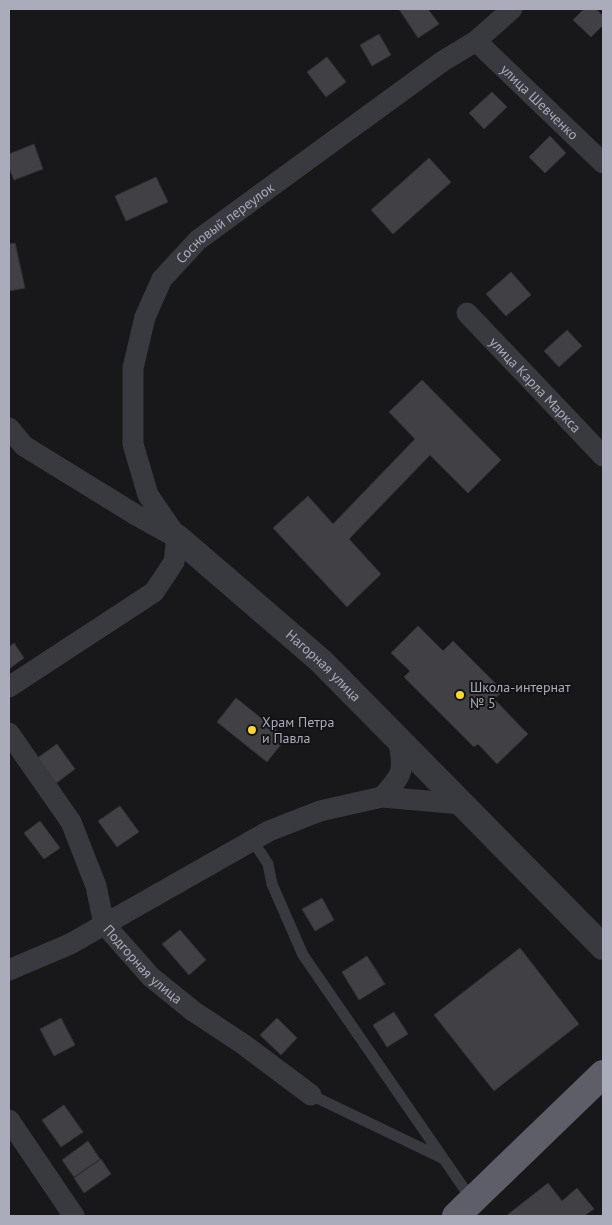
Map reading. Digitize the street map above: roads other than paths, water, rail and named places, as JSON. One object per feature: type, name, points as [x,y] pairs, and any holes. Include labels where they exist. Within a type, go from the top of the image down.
[{"type":"highway","points":[[462,1211],[603,1074]]},
{"type":"street","name":"Сосновый переулок","points":[[177,537],[148,495],[133,444],[132,368],[145,317],[162,279],[198,240],[443,61],[476,41],[512,9]]},
{"type":"street","name":"улица Шевченко","points":[[476,41],[603,163]]},
{"type":"street","name":"улица Карла Маркса","points":[[467,313],[603,456]]},
{"type":"street","name":"Нагорная улица","points":[[9,428],[24,446],[136,515],[177,537],[321,661],[603,947]]},
{"type":"street","points":[[9,687],[154,592],[174,562],[177,537]]},
{"type":"street","name":"Подгорная улица","points":[[9,733],[71,822],[96,886],[104,924],[151,978],[193,1011],[243,1044],[311,1094]]},
{"type":"street","points":[[382,797],[398,780],[403,762],[398,737]]},
{"type":"street","points":[[9,970],[70,944],[269,831],[320,811],[382,797],[462,804]]},
{"type":"street","points":[[9,1120],[74,1216]]},
{"type":"lane","points":[[253,841],[268,864],[272,884],[303,955],[444,1159],[462,1211]]},
{"type":"lane","points":[[311,1094],[444,1159]]},
{"type":"place","name":"Школа-интернат № 5","points":[[460,695]]},
{"type":"place","name":"Храм Петра и Павла","points":[[252,730]]}]
